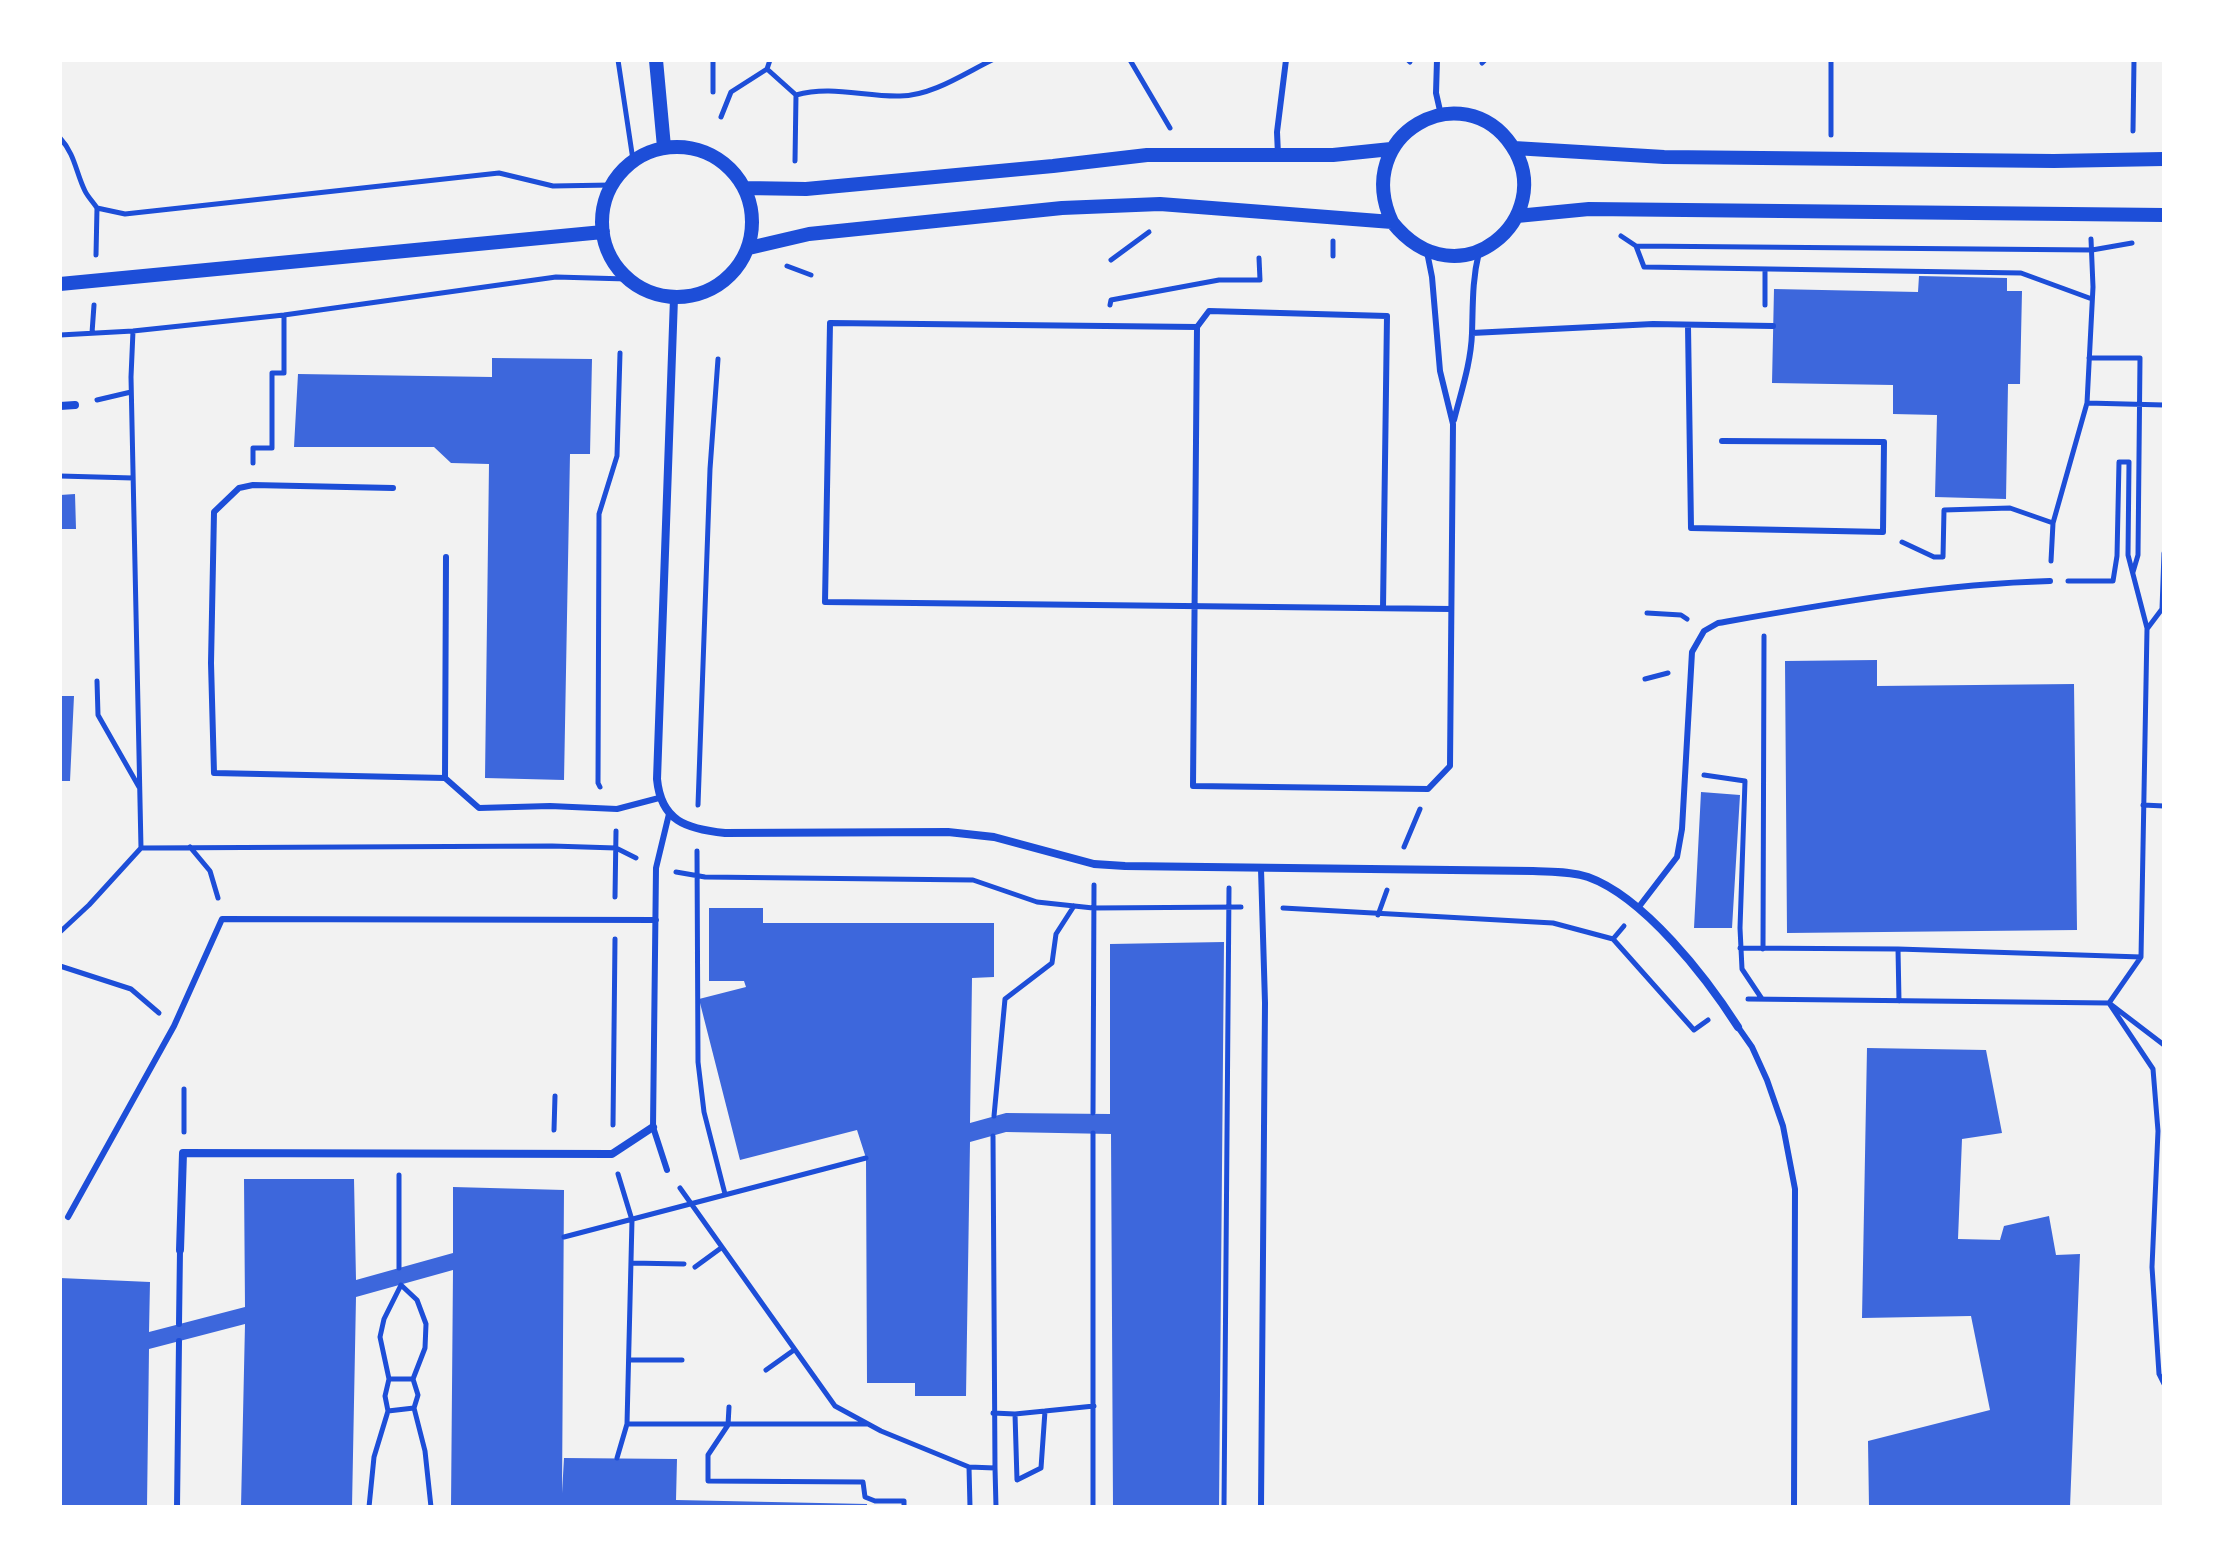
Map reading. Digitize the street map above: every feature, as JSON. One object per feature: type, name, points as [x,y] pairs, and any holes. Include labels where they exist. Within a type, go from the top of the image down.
[{"type":"street","points":[[656,60],[664,147]]},
{"type":"street","points":[[1453,114],[1480,119],[1503,134],[1514,148],[1523,170],[1523,193],[1517,216],[1506,232],[1479,252],[1455,256],[1427,252],[1404,237],[1392,222],[1382,186],[1386,161],[1398,139],[1418,123],[1453,114]]},
{"type":"street","points":[[664,147],[691,147],[717,158],[745,188],[753,219],[749,248],[733,273],[722,283],[693,296],[674,298],[648,292],[627,279],[608,253],[603,232],[605,202],[611,185],[633,160],[664,147]]},
{"type":"street","points":[[1514,148],[1664,157],[2054,161],[2164,159]]},
{"type":"street","points":[[745,188],[806,189],[1147,155],[1333,155],[1391,149]]},
{"type":"street","points":[[749,248],[809,234],[1076,207],[1170,205],[1392,222]]},
{"type":"street","points":[[1517,216],[1589,209],[2164,215]]},
{"type":"street","points":[[60,284],[603,232]]},
{"type":"street","points":[[674,298],[657,779],[659,798],[669,814],[697,830],[725,833],[948,832],[994,837],[1094,864],[1561,872],[1609,886],[1638,908],[1661,930],[1738,1027]]},
{"type":"street","points":[[60,406],[75,405]]},
{"type":"street","points":[[180,1250],[183,1153],[612,1154],[653,1127]]},
{"type":"lane","points":[[1278,155],[1277,132],[1286,60]]},
{"type":"lane","points":[[1437,60],[1436,93],[1441,115]]},
{"type":"lane","points":[[1427,252],[1440,371],[1453,424]]},
{"type":"lane","points":[[1383,608],[1387,316],[1209,311],[1197,327],[1193,786],[1428,789],[1450,766],[1453,424],[1467,370],[1472,333],[1473,278],[1479,252]]},
{"type":"lane","points":[[1197,327],[830,323],[825,602],[1451,609]]},
{"type":"lane","points":[[1472,333],[1653,324],[1773,326]]},
{"type":"lane","points":[[1688,326],[1691,528],[1883,532],[1884,442],[1722,441]]},
{"type":"lane","points":[[393,488],[253,485],[239,488],[214,512],[211,663],[214,773],[445,778],[479,808],[550,806],[617,809],[659,798]]},
{"type":"lane","points":[[445,778],[446,557]]},
{"type":"lane","points":[[1638,908],[1677,857],[1687,772],[1692,652],[1704,631],[1718,623],[1764,615],[1969,585],[2050,581]]},
{"type":"lane","points":[[667,1170],[653,1127],[656,868],[669,814]]},
{"type":"lane","points":[[1261,869],[1265,1003],[1261,1507]]},
{"type":"lane","points":[[68,1217],[174,1026],[222,919],[656,920]]},
{"type":"lane","points":[[1738,1027],[1752,1047],[1767,1080],[1783,1126],[1795,1189],[1794,1507]]},
{"type":"lane","points":[[179,1324],[180,1250]]},
{"type":"lane","points":[[177,1507],[179,1341]]},
{"type":"path","points":[[618,60],[633,160]]},
{"type":"path","points":[[713,60],[713,92]]},
{"type":"path","points":[[721,117],[731,92],[767,69],[770,60]]},
{"type":"path","points":[[796,95],[812,90],[902,96],[940,86],[992,60]]},
{"type":"path","points":[[1130,60],[1172,132]]},
{"type":"path","points":[[1831,60],[1831,115]]},
{"type":"path","points":[[2133,131],[2134,60]]},
{"type":"path","points":[[767,69],[796,95],[795,161]]},
{"type":"path","points":[[60,138],[68,147],[85,191],[97,208],[96,280]]},
{"type":"path","points":[[97,208],[125,214],[499,173],[553,186],[611,185]]},
{"type":"path","points":[[2092,299],[2021,273],[1644,267],[1636,246],[2092,250],[2138,241]]},
{"type":"path","points":[[2092,250],[2087,403],[2053,523],[2050,581],[2113,581],[2117,556],[2119,462],[2129,462],[2128,555],[2147,629],[2141,957],[2109,1003]]},
{"type":"path","points":[[1106,326],[1111,300],[1219,280],[1260,280],[1259,258]]},
{"type":"path","points":[[1765,269],[1765,326]]},
{"type":"path","points":[[60,335],[133,331],[284,315],[556,277],[627,279]]},
{"type":"path","points":[[253,485],[253,448],[272,448],[272,373],[284,373],[284,315]]},
{"type":"path","points":[[60,932],[141,848],[131,392],[133,331]]},
{"type":"path","points":[[2089,358],[2140,358],[2138,555],[2133,573]]},
{"type":"path","points":[[718,359],[709,485],[697,830],[698,1062],[704,1112],[725,1194]]},
{"type":"path","points":[[75,405],[131,392]]},
{"type":"path","points":[[2087,403],[2164,405]]},
{"type":"path","points":[[60,476],[133,478]]},
{"type":"path","points":[[1883,532],[1934,557],[1943,557],[1944,510],[2010,508],[2053,523]]},
{"type":"path","points":[[2147,629],[2163,609],[2164,553]]},
{"type":"path","points":[[1647,613],[1681,615],[1704,631]]},
{"type":"path","points":[[1763,949],[1764,615]]},
{"type":"path","points":[[97,681],[98,715],[139,788]]},
{"type":"path","points":[[1687,772],[1745,781],[1740,948],[1742,969],[1762,1000]]},
{"type":"path","points":[[2143,805],[2164,806]]},
{"type":"path","points":[[190,847],[210,871],[216,885]]},
{"type":"path","points":[[141,848],[616,848],[656,868],[697,876],[973,880],[1037,902],[1093,908],[1262,907],[1553,923],[1613,939],[1694,1030],[1740,999],[2109,1003],[2164,1045]]},
{"type":"path","points":[[1093,1113],[1094,864]]},
{"type":"path","points":[[1224,1507],[1228,868]]},
{"type":"path","points":[[994,1116],[1005,999],[1052,963],[1056,934],[1074,906]]},
{"type":"path","points":[[1613,939],[1638,908]]},
{"type":"path","points":[[1740,948],[1898,949],[2141,957]]},
{"type":"path","points":[[1898,949],[1899,1001]]},
{"type":"path","points":[[60,966],[131,989],[174,1026]]},
{"type":"path","points":[[2109,1003],[2153,1069],[2158,1131],[2152,1267],[2159,1374],[2164,1384]]},
{"type":"path","points":[[184,1089],[184,1126]]},
{"type":"path","points":[[553,1155],[555,1096]]},
{"type":"path","points":[[1093,1133],[1093,1507]]},
{"type":"path","points":[[993,1136],[996,1507]]},
{"type":"path","points":[[399,1268],[400,1154]]},
{"type":"path","points":[[564,1237],[866,1158]]},
{"type":"path","points":[[667,1170],[835,1406],[867,1424],[969,1467],[995,1468]]},
{"type":"path","points":[[695,1267],[721,1248]]},
{"type":"path","points":[[631,1263],[684,1264]]},
{"type":"path","points":[[369,1507],[374,1457],[388,1411],[385,1396],[389,1379],[380,1337],[384,1319],[401,1285],[417,1300],[426,1324],[425,1348],[413,1379],[418,1395],[414,1408],[425,1451],[431,1507]]},
{"type":"path","points":[[766,1370],[794,1350]]},
{"type":"path","points":[[629,1360],[682,1360]]},
{"type":"path","points":[[389,1379],[413,1379]]},
{"type":"path","points":[[993,1413],[1015,1414],[1094,1406]]},
{"type":"path","points":[[729,1407],[728,1425],[708,1455],[708,1481],[863,1482],[865,1497],[875,1501],[904,1501],[904,1507]]},
{"type":"path","points":[[388,1411],[414,1408]]},
{"type":"path","points":[[1015,1414],[1017,1480],[1041,1468],[1045,1411]]},
{"type":"path","points":[[627,1424],[867,1424]]},
{"type":"path","points":[[969,1467],[970,1507]]},
{"type":"building","points":[[1919,276],[2007,278],[2007,291],[2022,291],[2020,384],[2008,384],[2006,499],[1935,497],[1937,415],[1893,414],[1893,385],[1772,383],[1774,289],[1918,292]]},
{"type":"building","points":[[492,358],[592,359],[590,454],[570,454],[564,780],[485,778],[489,464],[451,463],[434,447],[294,447],[298,374],[492,377]]},
{"type":"building","points":[[75,494],[76,529],[60,529],[60,495]]},
{"type":"building","points":[[1877,660],[1877,686],[2074,684],[2077,930],[1787,933],[1785,661]]},
{"type":"building","points":[[60,696],[74,696],[70,781],[60,781]]},
{"type":"building","points":[[1701,792],[1740,795],[1732,928],[1694,928]]},
{"type":"building","points":[[709,908],[763,908],[763,923],[994,923],[994,977],[972,978],[970,1123],[1006,1113],[1110,1114],[1110,944],[1224,942],[1219,1507],[1113,1507],[1111,1134],[1006,1132],[970,1142],[966,1396],[915,1396],[915,1383],[867,1383],[866,1158],[857,1130],[740,1160],[699,999],[746,987],[744,981],[709,981]]},
{"type":"building","points":[[1867,1048],[1986,1050],[2002,1133],[1962,1139],[1958,1239],[2000,1240],[2004,1226],[2049,1216],[2056,1255],[2080,1254],[2070,1507],[1869,1507],[1868,1441],[1990,1410],[1971,1316],[1862,1318]]},
{"type":"building","points":[[244,1179],[354,1179],[356,1280],[453,1253],[453,1187],[564,1190],[562,1493],[564,1458],[677,1459],[676,1500],[867,1504],[867,1507],[451,1507],[453,1270],[356,1297],[352,1507],[241,1507],[245,1324],[149,1349],[147,1507],[60,1507],[60,1278],[150,1282],[149,1332],[245,1307]]}]
